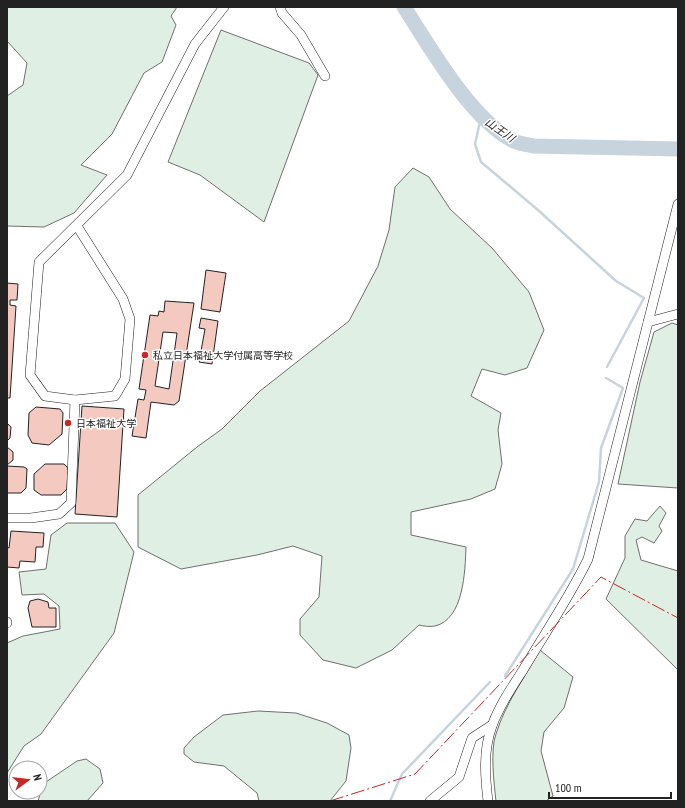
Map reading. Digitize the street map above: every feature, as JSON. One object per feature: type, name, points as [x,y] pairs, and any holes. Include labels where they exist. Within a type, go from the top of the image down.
[{"type":"street","points":[[77,226],[123,299],[130,319],[125,379],[115,396],[74,400],[44,396],[30,375],[39,262],[127,175],[195,44],[224,7]]},
{"type":"street","points":[[280,7],[282,13],[301,35],[325,76]]},
{"type":"street","points":[[488,801],[484,775],[486,748],[492,726],[512,688],[577,582],[588,559],[678,204]]},
{"type":"street","points":[[648,322],[678,314]]},
{"type":"street","points":[[7,518],[31,518],[60,514],[71,503],[74,400]]},
{"type":"street","points":[[430,801],[459,777],[472,738],[492,726]]},
{"type":"green space","points":[[7,7],[177,7],[171,16],[176,25],[162,62],[144,73],[112,134],[81,165],[107,175],[74,213],[44,227],[7,226],[7,96],[23,85],[27,63],[7,41]]},
{"type":"green space","points":[[221,30],[309,63],[318,75],[264,222],[200,175],[168,162]]},
{"type":"green space","points":[[413,168],[429,177],[450,209],[492,248],[529,292],[544,330],[527,368],[505,375],[482,369],[471,396],[501,413],[498,430],[502,464],[495,489],[471,499],[411,512],[411,535],[466,547],[465,568],[461,593],[452,614],[445,622],[435,626],[419,625],[392,650],[356,668],[323,660],[300,635],[300,619],[319,597],[322,556],[293,546],[257,555],[181,569],[138,547],[138,495],[197,447],[222,429],[260,391],[349,321],[378,266],[389,230],[395,187]]},
{"type":"green space","points":[[672,323],[678,325],[678,488],[618,484],[640,382],[654,332]]},
{"type":"green space","points":[[660,506],[666,513],[659,526],[662,531],[654,543],[642,537],[636,540],[641,560],[678,571],[678,670],[606,599],[625,558],[625,536],[635,519],[647,521]]},
{"type":"green space","points":[[67,523],[115,523],[134,552],[114,633],[41,734],[24,746],[15,760],[8,760],[7,773],[7,643],[23,636],[60,629],[59,606],[44,594],[22,595],[19,572],[46,569],[51,535]]},
{"type":"green space","points":[[540,650],[573,677],[564,708],[544,732],[541,751],[553,796],[546,801],[496,801],[493,749],[496,734],[510,701]]},
{"type":"green space","points":[[258,711],[296,713],[327,723],[349,735],[351,748],[346,781],[330,801],[259,801],[257,793],[224,766],[194,762],[184,754],[184,748],[194,737],[223,715]]},
{"type":"green space","points":[[86,759],[100,769],[103,783],[87,801],[38,801],[48,800],[48,781],[77,761]]},
{"type":"building","points":[[206,270],[226,273],[220,312],[201,309]]},
{"type":"building","points":[[7,283],[18,284],[17,300],[10,300],[10,305],[16,306],[10,398],[7,398]]},
{"type":"building","points":[[165,301],[194,303],[179,401],[174,405],[151,402],[146,438],[132,436],[138,399],[144,400],[146,390],[139,389],[150,315],[158,316],[159,311],[164,312]],"holes":[[[163,332],[177,333],[169,389],[155,386]]]},
{"type":"building","points":[[201,318],[218,321],[212,364],[199,362],[205,329],[199,328]]},
{"type":"building","points":[[82,406],[124,409],[117,517],[75,514]]},
{"type":"building","points":[[36,407],[60,409],[63,413],[62,434],[49,445],[32,443],[28,435],[29,413]]},
{"type":"building","points":[[7,423],[11,427],[10,438],[7,441]]},
{"type":"building","points":[[7,447],[13,452],[13,460],[7,465]]},
{"type":"building","points":[[45,464],[64,464],[68,468],[67,489],[61,495],[41,495],[34,490],[34,474]]},
{"type":"building","points":[[7,466],[24,467],[27,469],[26,488],[21,493],[7,493]]},
{"type":"building","points":[[11,531],[44,533],[43,547],[36,547],[35,562],[20,561],[19,568],[7,567],[7,547],[9,548]]},
{"type":"building","points":[[38,599],[48,602],[49,608],[56,608],[56,627],[32,627],[28,608],[30,601]]},
{"type":"waterway","name":"山王川","points":[[404,7],[466,99],[496,130],[514,141],[533,146],[678,149]]},
{"type":"waterway","points":[[481,117],[475,144],[481,162],[538,210],[616,281],[644,298],[607,367]]},
{"type":"waterway","points":[[505,676],[573,569],[599,482],[601,448],[623,388],[606,378]]},
{"type":"waterway","points":[[390,801],[402,774],[490,682]]},
{"type":"power","points":[[330,801],[415,774],[601,577],[678,618]]},
{"type":"place","name":"私立日本福祉大学付属高等学校","points":[[145,355]]},
{"type":"place","name":"日本福祉大学","points":[[68,423]]}]
